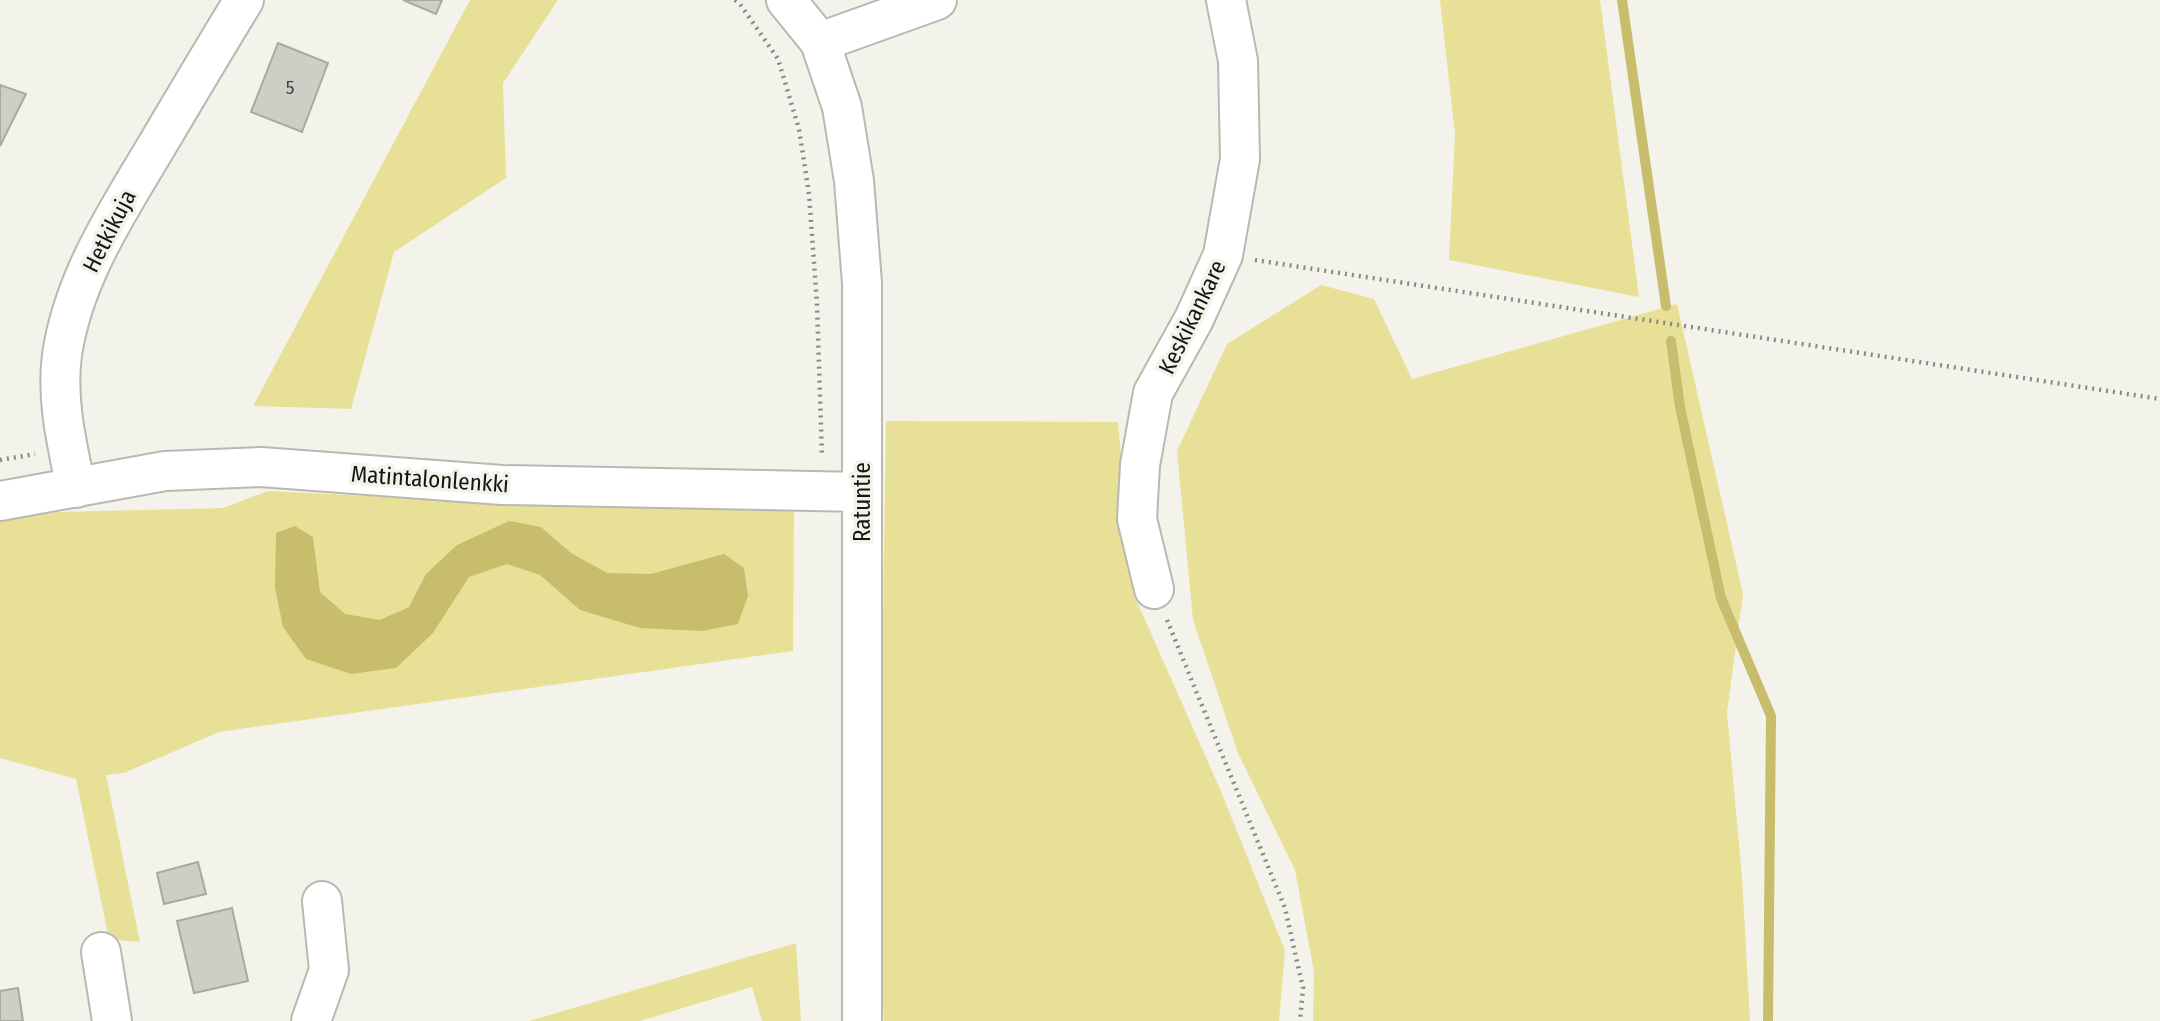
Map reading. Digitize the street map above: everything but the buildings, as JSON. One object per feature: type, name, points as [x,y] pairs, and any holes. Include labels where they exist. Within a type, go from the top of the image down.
[{"type":"street","name":"Hetkikuja","points":[[76,488],[61,415],[62,356],[75,302],[97,249],[123,201],[244,0]]},
{"type":"street","name":"Ratuntie","points":[[786,0],[820,42],[842,107],[853,181],[862,282],[862,1021]]},
{"type":"street","points":[[820,42],[937,0]]},
{"type":"street","name":"Keskikankare","points":[[1154,589],[1137,519],[1140,465],[1153,393],[1194,319],[1223,255],[1240,159],[1238,61],[1226,0]]},
{"type":"street","name":"Matintalonlenkki","points":[[0,501],[165,471],[261,467],[502,485],[862,492]]},
{"type":"street","points":[[311,1021],[329,970],[322,901]]},
{"type":"street","points":[[101,952],[112,1021]]},
{"type":"path","points":[[1223,255],[2160,400]]},
{"type":"path","points":[[1154,589],[1285,908],[1303,988],[1300,1021]]},
{"type":"shaded area","points":[[470,0],[558,0],[503,83],[506,178],[394,252],[351,409],[253,406]]},
{"type":"shaded area","points":[[1440,0],[1600,0],[1639,297],[1449,260],[1455,134]]},
{"type":"shaded area","points":[[1321,285],[1374,299],[1412,379],[1677,304],[1743,594],[1727,712],[1742,877],[1750,1021],[1313,1021],[1314,972],[1295,870],[1238,753],[1193,620],[1177,451],[1227,344]]},
{"type":"shaded area","points":[[886,421],[1118,422],[1134,595],[1220,789],[1285,951],[1279,1021],[884,1021],[878,948]]},
{"type":"shaded area","points":[[268,491],[576,506],[794,509],[793,651],[219,732],[124,773],[106,775],[140,942],[109,939],[76,779],[0,758],[0,521],[58,512],[223,508]]},
{"type":"shaded area","points":[[509,521],[541,527],[571,553],[607,573],[651,574],[724,554],[744,568],[748,596],[738,624],[702,631],[640,628],[580,610],[540,575],[507,564],[469,577],[433,633],[396,668],[351,674],[306,659],[283,627],[275,588],[276,533],[295,526],[313,537],[320,592],[345,614],[380,620],[409,607],[426,574],[457,545]]},
{"type":"shaded area","points":[[796,943],[801,1021],[762,1021],[752,987],[640,1021],[529,1021]]},
{"type":"waterway","points":[[1622,0],[1666,306]]},
{"type":"waterway","points":[[1671,341],[1680,407],[1721,598],[1771,716],[1768,1021]]}]
